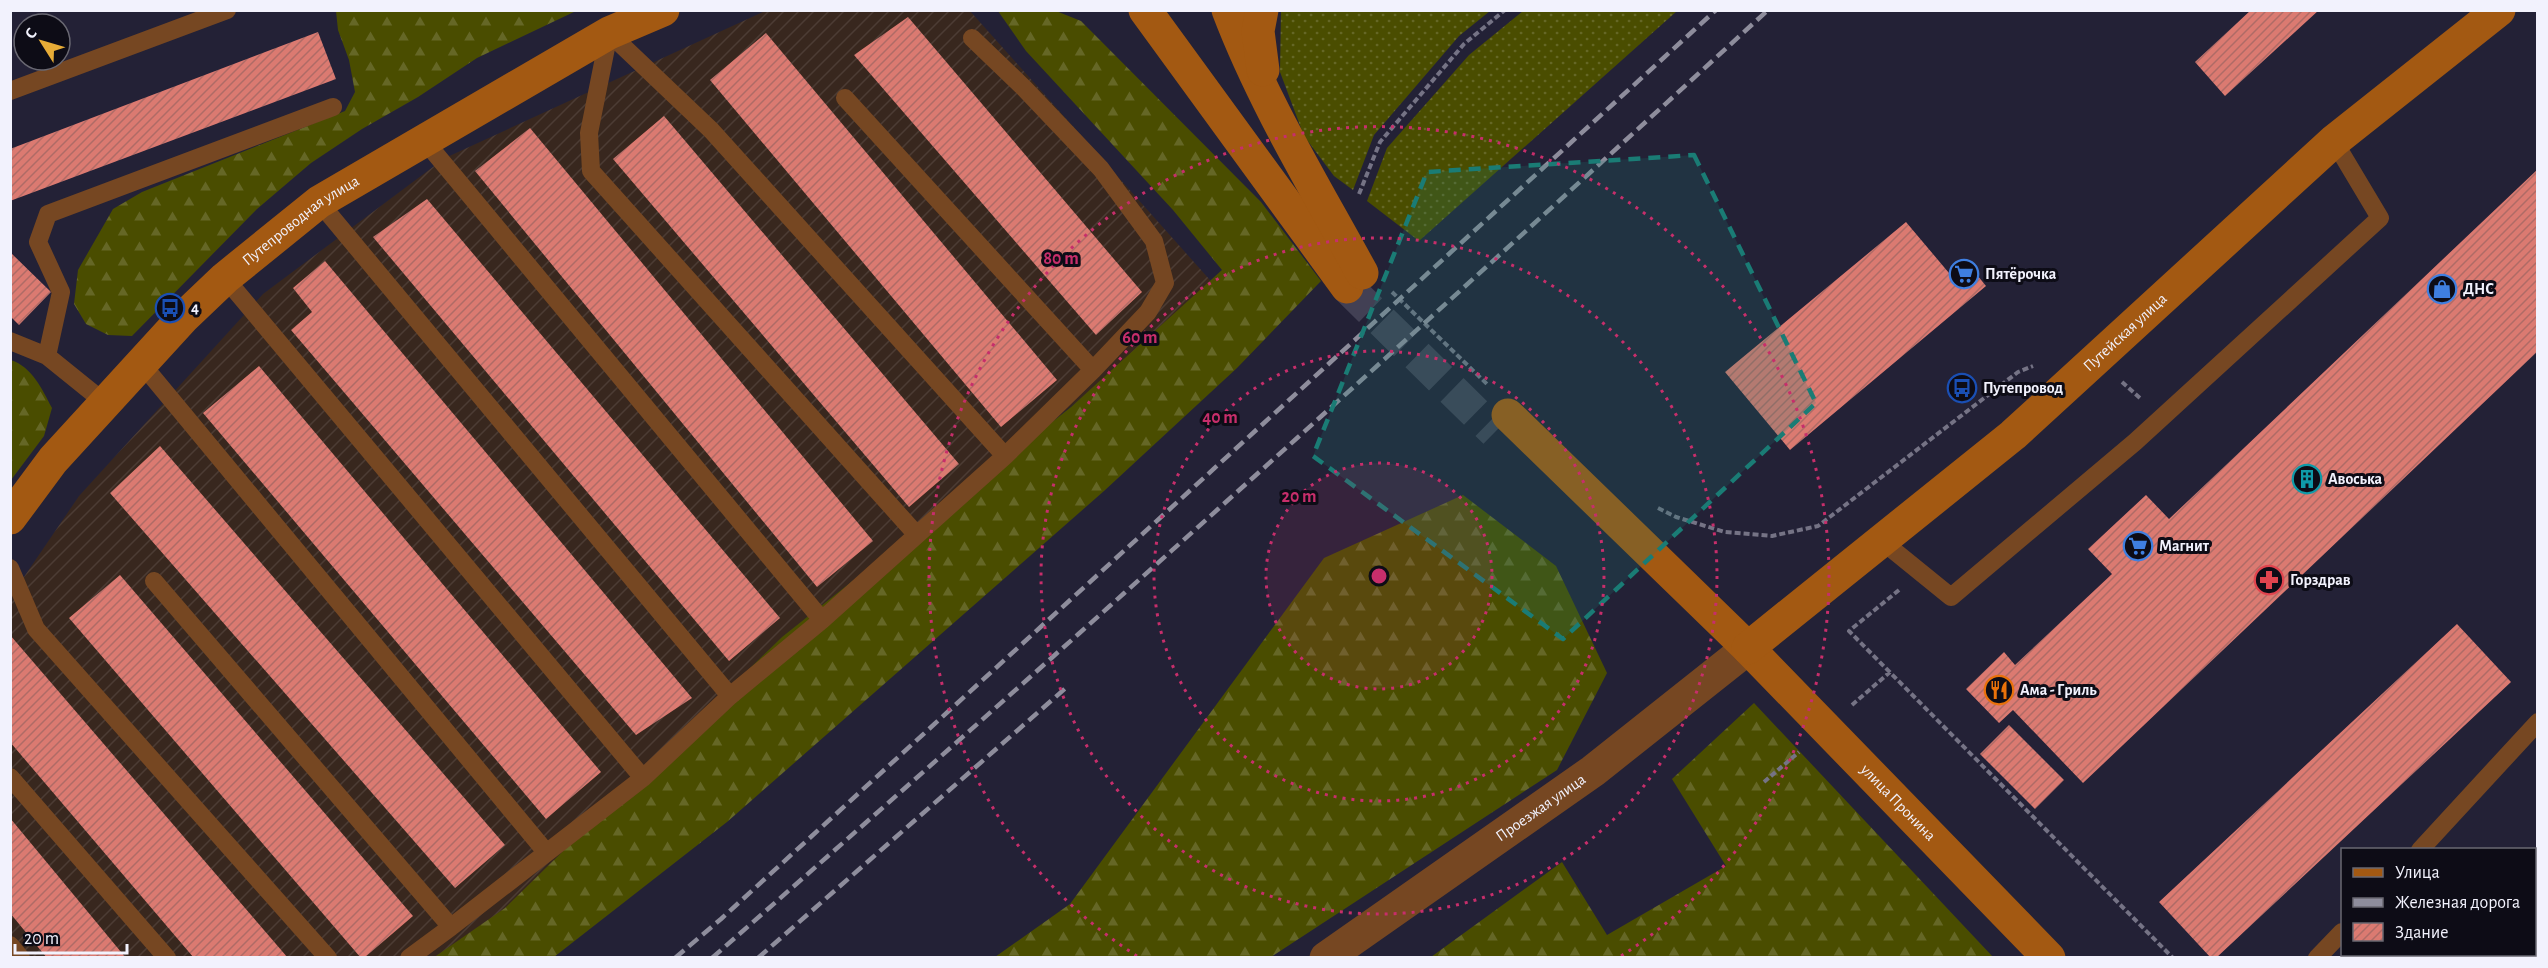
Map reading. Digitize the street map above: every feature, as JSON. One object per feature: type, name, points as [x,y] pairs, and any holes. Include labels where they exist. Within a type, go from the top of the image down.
[{"type":"main road","name":"Путепроводная улица","points":[[10,518],[53,460],[183,318],[225,278],[319,202],[609,33],[663,10]]},
{"type":"main road","points":[[1122,10],[1188,70]]},
{"type":"main road","points":[[1145,10],[1188,70],[1355,280],[1242,47],[1228,10]]},
{"type":"main road","points":[[1262,10],[1258,31],[1266,96]]},
{"type":"main road","name":"Путейская улица","points":[[1748,648],[2013,435],[2334,141],[2499,10]]},
{"type":"main road","name":"улица Пронина","points":[[1502,424],[1604,538],[1748,648],[2049,957]]},
{"type":"street","name":"Проезжая улица","points":[[1326,957],[1593,771],[1748,648]]},
{"type":"lane","points":[[10,91],[227,10]]},
{"type":"lane","points":[[609,33],[711,130],[1005,456]]},
{"type":"lane","points":[[609,33],[589,133],[591,171],[916,534]]},
{"type":"lane","points":[[409,957],[643,778],[730,696],[822,620],[1005,456],[1093,370],[1148,312],[1164,283],[1154,241],[1101,169],[1024,88],[972,38]]},
{"type":"lane","points":[[845,98],[1093,370]]},
{"type":"lane","points":[[47,356],[61,292],[38,242],[48,214],[333,107]]},
{"type":"lane","points":[[423,140],[822,620]]},
{"type":"lane","points":[[1882,541],[1951,597],[2162,417],[2380,218],[2334,141]]},
{"type":"lane","points":[[319,202],[730,696]]},
{"type":"lane","points":[[225,278],[643,778]]},
{"type":"lane","points":[[10,341],[47,356],[104,402]]},
{"type":"lane","points":[[141,363],[546,852]]},
{"type":"lane","points":[[10,568],[36,629],[328,957]]},
{"type":"lane","points":[[154,581],[451,927]]},
{"type":"lane","points":[[2421,848],[2538,722]]},
{"type":"lane","points":[[10,777],[167,957]]},
{"type":"lane","points":[[2317,957],[2341,934]]},
{"type":"lane","points":[[10,945],[21,957]]},
{"type":"path","points":[[1355,205],[1380,142],[1464,44],[1505,10]]},
{"type":"path","points":[[1391,290],[1489,386]]},
{"type":"path","points":[[2096,360],[2162,417]]},
{"type":"path","points":[[1649,503],[1676,517],[1725,532],[1772,536],[1818,526],[2018,372],[2036,364]]},
{"type":"path","points":[[1920,572],[1849,631],[2173,957]]},
{"type":"highlighted area","points":[[1694,155],[1816,403],[1563,639],[1313,456],[1427,172]]},
{"type":"shaded area","points":[[765,11],[970,11],[1218,289],[782,637],[457,957],[11,958],[11,596],[79,496],[263,294],[445,158]]},
{"type":"green space","points":[[336,11],[576,11],[477,58],[311,163],[257,209],[132,336],[108,335],[86,324],[74,304],[78,270],[113,209],[142,192],[345,111],[355,92],[349,60],[338,30]]},
{"type":"green space","points":[[998,11],[1056,11],[1081,21],[1261,202],[1321,281],[1237,368],[1104,491],[727,822],[554,957],[433,958],[505,908],[782,637],[1071,407],[1222,270],[1173,210],[1026,51]]},
{"type":"green space","points":[[1281,11],[1490,11],[1459,36],[1374,135],[1353,190],[1334,176],[1304,136],[1280,72]]},
{"type":"green space","points":[[1523,11],[1677,11],[1419,241],[1367,201],[1387,148],[1469,55]]},
{"type":"green space","points":[[11,360],[31,373],[52,408],[44,436],[11,480]]},
{"type":"green space","points":[[1463,495],[1556,566],[1607,673],[1557,770],[1271,957],[995,957],[1070,904],[1324,558]]},
{"type":"green space","points":[[1754,703],[1993,957],[1431,957],[1562,862],[1607,935],[1726,866],[1672,779]]},
{"type":"building","points":[[2251,10],[2319,10],[2225,96],[2195,62]]},
{"type":"building","points":[[908,17],[1142,292],[1096,335],[854,55]]},
{"type":"building","points":[[318,32],[336,79],[10,201],[10,149]]},
{"type":"building","points":[[766,33],[1057,380],[1001,427],[710,80]]},
{"type":"building","points":[[664,116],[959,464],[909,507],[613,159]]},
{"type":"building","points":[[530,128],[873,541],[817,587],[475,171]]},
{"type":"building","name":"Авоська","points":[[2538,169],[2538,351],[2083,783],[2013,710],[1999,723],[1966,689],[2004,652],[2015,665],[2112,574],[2088,549],[2146,495],[2169,519]]},
{"type":"building","points":[[427,199],[780,618],[729,661],[373,237]]},
{"type":"building","points":[[1906,222],[1949,273],[1965,260],[1986,286],[1790,450],[1725,372]]},
{"type":"building","points":[[10,252],[51,292],[19,325],[10,316]]},
{"type":"building","points":[[325,261],[692,698],[636,735],[291,330],[312,312],[293,288]]},
{"type":"building","points":[[259,366],[601,772],[546,819],[203,413]]},
{"type":"building","points":[[160,446],[505,845],[455,888],[110,493]]},
{"type":"building","points":[[120,575],[413,916],[364,958],[361,958],[69,618]]},
{"type":"building","points":[[2457,624],[2511,682],[2216,958],[2211,958],[2159,902]]},
{"type":"building","points":[[10,635],[288,958],[194,958],[10,742]]},
{"type":"building","points":[[2009,725],[2064,780],[2035,809],[1980,754]]},
{"type":"building","points":[[10,818],[126,958],[47,958],[10,913]]},
{"type":"tunnel","points":[[1347,287],[1495,432]]},
{"type":"railway","points":[[675,958],[721,919],[1716,10]]},
{"type":"railway","points":[[712,958],[1243,487],[1768,10]]},
{"type":"railway","points":[[758,958],[1068,686]]},
{"type":"place","name":"Пятёрочка","points":[[1964,274]]},
{"type":"place","name":"ДНС","points":[[2442,289]]},
{"type":"place","name":"4","points":[[170,308]]},
{"type":"place","name":"Путепровод","points":[[1962,388]]},
{"type":"place","name":"Авоська","points":[[2307,479]]},
{"type":"place","name":"Магнит","points":[[2138,546]]},
{"type":"place","name":"Горздрав","points":[[2269,580]]},
{"type":"place","name":"Ама - Гриль","points":[[1999,690]]}]
